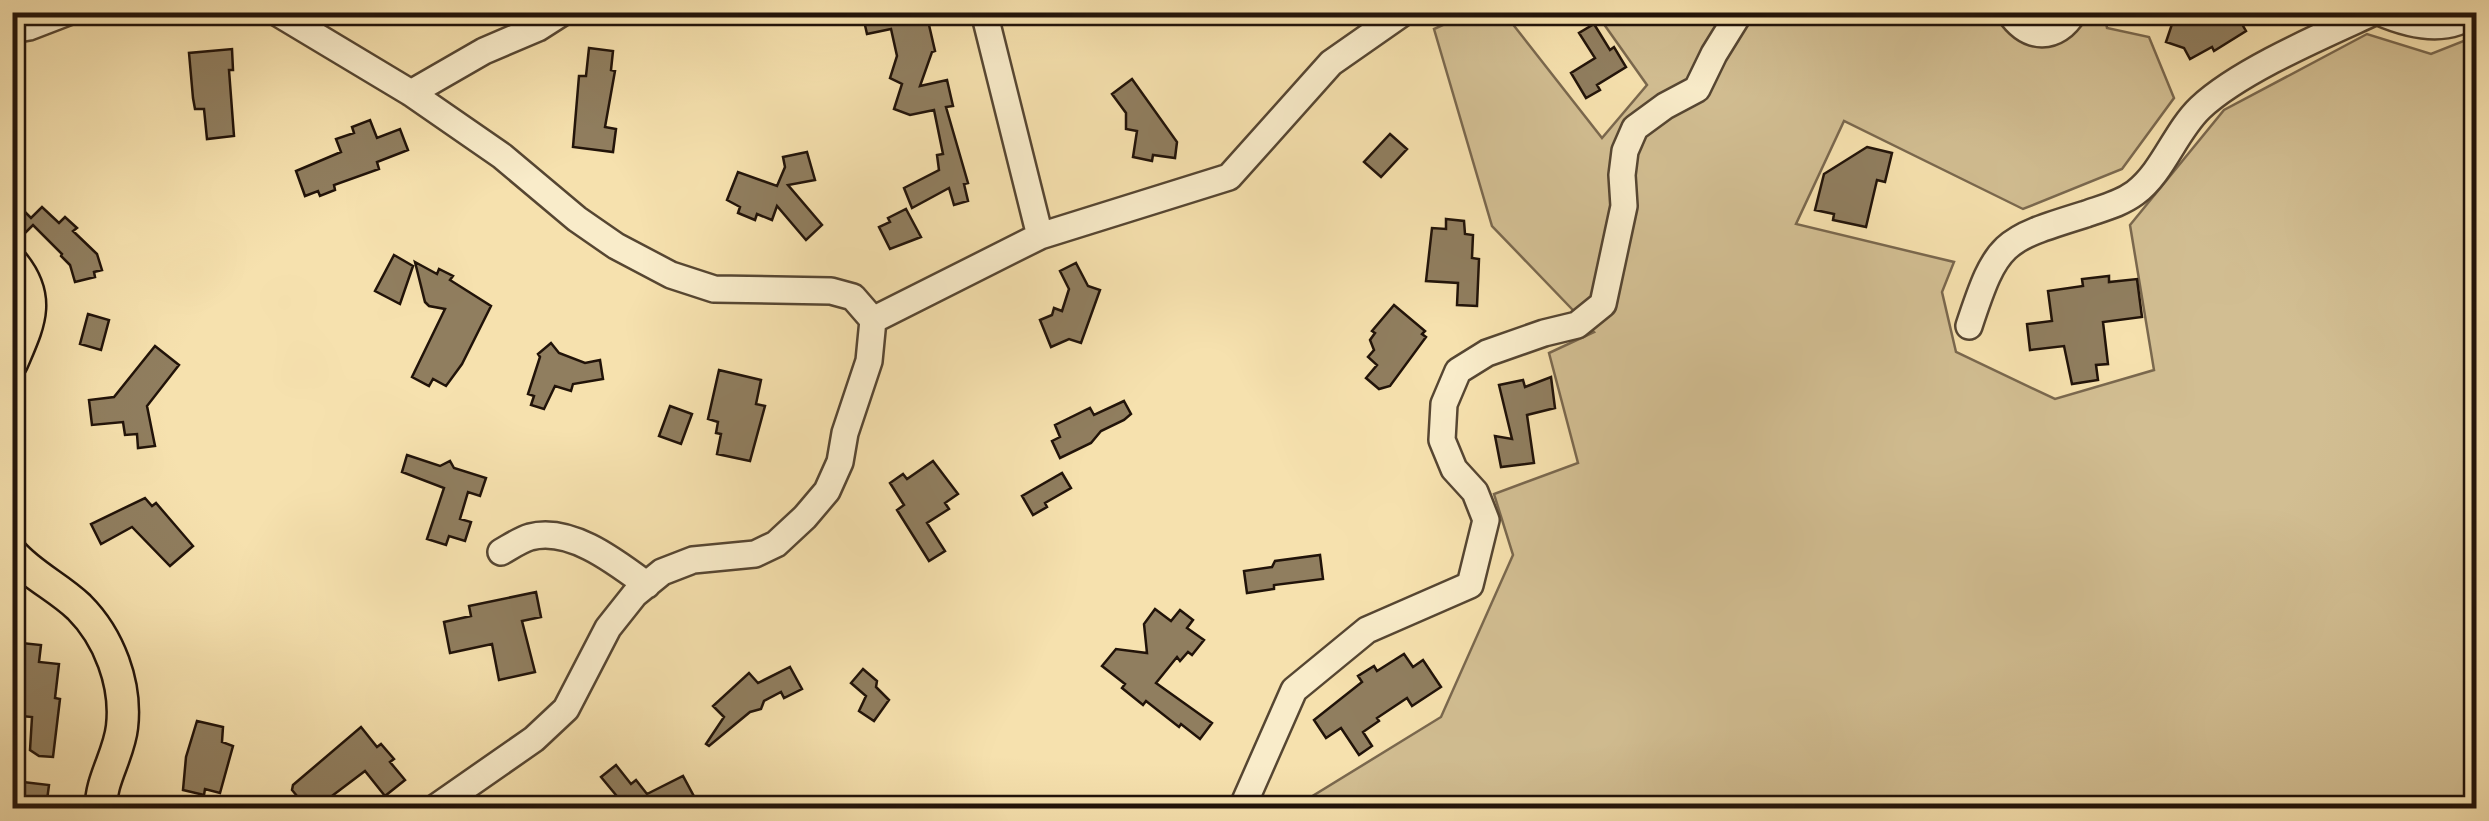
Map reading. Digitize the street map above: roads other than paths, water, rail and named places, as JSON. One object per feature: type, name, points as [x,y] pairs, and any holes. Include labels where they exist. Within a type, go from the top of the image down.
[{"type":"main road","points":[[12,262],[30,291],[31,318],[12,364]]},
{"type":"main road","points":[[12,553],[79,607],[99,632],[114,662],[124,713],[120,747],[101,808]]},
{"type":"street","points":[[12,30],[68,12]]},
{"type":"street","points":[[276,12],[410,93],[502,156],[577,219],[616,246],[670,275],[714,289],[830,292],[853,297],[864,305],[873,320],[869,360],[828,492],[776,544],[755,554],[693,560],[662,572],[647,584],[608,628],[566,709],[534,739],[435,808]]},
{"type":"street","points":[[410,93],[562,12]]},
{"type":"street","points":[[984,12],[1040,236]]},
{"type":"street","points":[[873,320],[1040,236],[1229,177],[1331,63],[1404,12]]},
{"type":"street","points":[[1242,808],[1294,690],[1367,630],[1470,585],[1486,520],[1475,492],[1454,469],[1442,440],[1444,404],[1458,371],[1486,353],[1544,332],[1577,325],[1604,304],[1624,206],[1622,175],[1626,151],[1635,128],[1697,89],[1740,12]]},
{"type":"street","points":[[2009,12],[2028,33],[2045,36],[2061,30],[2074,12]]},
{"type":"street","points":[[1970,326],[1986,275],[2004,248],[2024,233],[2118,203],[2139,190],[2200,108],[2280,58],[2376,12],[2402,22],[2448,26],[2476,12]]},
{"type":"street","points":[[501,552],[527,538],[546,535],[570,540],[610,558],[647,584]]}]
